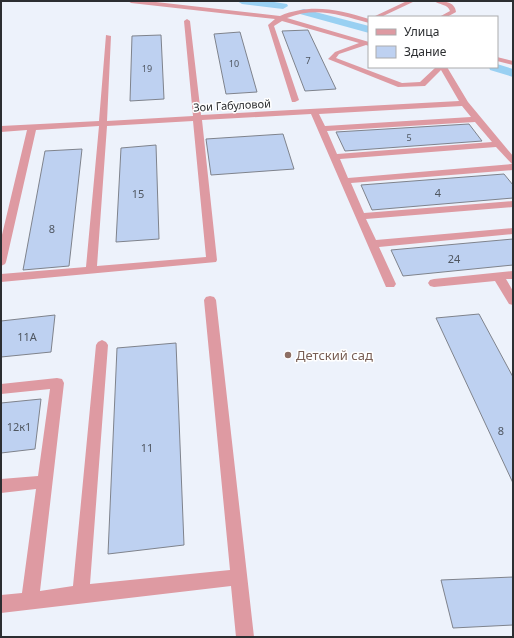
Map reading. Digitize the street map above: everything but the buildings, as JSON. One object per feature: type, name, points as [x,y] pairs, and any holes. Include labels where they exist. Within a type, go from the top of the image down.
[{"type":"street","points":[[131,1],[280,18],[367,43]]},
{"type":"street","points":[[378,16],[412,1]]},
{"type":"street","points":[[437,1],[450,5],[453,9],[453,12],[444,16]]},
{"type":"street","points":[[295,100],[271,25],[280,18],[297,10],[319,8],[368,20]]},
{"type":"street","points":[[1,278],[212,260],[187,21]]},
{"type":"street","points":[[91,270],[103,123],[108,36]]},
{"type":"street","points":[[367,43],[337,53],[332,59],[401,85],[422,84],[441,68]]},
{"type":"street","points":[[498,59],[513,63]]},
{"type":"street","points":[[443,68],[448,73],[464,102],[513,162]]},
{"type":"street","name":"Зои Габуловой","points":[[1,130],[464,102]]},
{"type":"street","points":[[314,111],[390,284]]},
{"type":"street","points":[[322,128],[478,119]]},
{"type":"street","points":[[1,262],[32,128]]},
{"type":"street","points":[[334,157],[499,144]]},
{"type":"street","points":[[345,181],[513,167]]},
{"type":"street","points":[[360,216],[513,204]]},
{"type":"street","points":[[372,244],[513,231]]},
{"type":"street","points":[[434,283],[513,275]]},
{"type":"street","points":[[498,276],[513,302]]},
{"type":"street","points":[[210,300],[246,637]]},
{"type":"street","points":[[81,594],[102,345]]},
{"type":"street","points":[[1,389],[57,384],[30,600]]},
{"type":"street","points":[[1,486],[45,482]]},
{"type":"street","points":[[1,604],[239,577]]},
{"type":"waterway","points":[[242,1],[283,6]]},
{"type":"waterway","points":[[304,12],[368,30]]},
{"type":"waterway","points":[[498,68],[513,73]]},
{"type":"place","name":"Детский сад","points":[[288,355]]}]
